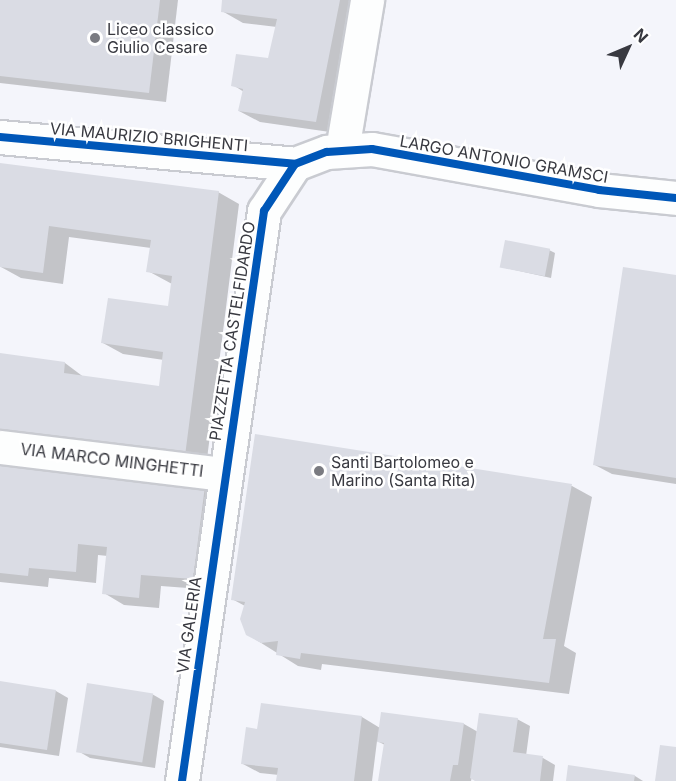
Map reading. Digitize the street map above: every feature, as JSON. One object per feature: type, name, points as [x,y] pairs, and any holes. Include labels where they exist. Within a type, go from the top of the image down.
[{"type":"street","points":[[295,164],[334,151],[367,0]]},
{"type":"street","name":"VIA MAURIZIO BRIGHENTI","points":[[0,137],[295,164]]},
{"type":"street","name":"LARGO ANTONIO GRAMSCI","points":[[334,151],[372,149],[599,190],[676,198]]},
{"type":"street","name":"PIAZZETTA CASTELFIDARDO","points":[[224,474],[264,210],[295,164]]},
{"type":"street","name":"VIA MARCO MINGHETTI","points":[[0,447],[224,474]]},
{"type":"street","name":"VIA GALERIA","points":[[182,781],[224,474]]},
{"type":"building","name":"Liceo classico Giulio Cesare","points":[[0,0],[160,0],[149,93],[0,76]]},
{"type":"building","points":[[222,0],[340,0],[316,122],[238,111],[243,89],[231,86],[236,54],[268,58],[277,19],[221,12]]},
{"type":"building","points":[[0,163],[219,191],[185,456],[0,433],[0,353],[65,362],[64,373],[159,386],[163,352],[101,343],[108,298],[168,306],[172,276],[146,272],[151,240],[49,226],[43,273],[0,267]]},
{"type":"building","points":[[505,240],[550,249],[545,276],[500,267]]},
{"type":"building","points":[[623,267],[676,275],[676,478],[593,465]]},
{"type":"building","points":[[255,434],[572,484],[543,639],[556,639],[549,683],[301,653],[300,659],[276,655],[278,641],[261,643],[246,635],[240,619],[245,602],[231,600]]},
{"type":"building","points":[[0,464],[205,486],[193,579],[141,575],[139,598],[102,594],[107,547],[78,544],[76,572],[29,568],[28,576],[0,573]]},
{"type":"building","points":[[0,681],[56,690],[47,750],[0,743]]},
{"type":"building","points":[[87,683],[153,693],[142,763],[76,752]]},
{"type":"building","points":[[261,703],[362,716],[354,781],[276,781],[278,768],[241,764],[246,727],[257,729]]},
{"type":"building","points":[[381,712],[464,723],[458,765],[453,765],[450,781],[378,781],[384,743],[377,742]]},
{"type":"building","points":[[479,713],[518,718],[513,752],[543,756],[540,781],[475,781],[470,778]]},
{"type":"building","points":[[660,745],[676,747],[676,781],[655,781]]},
{"type":"building","points":[[568,765],[635,775],[634,781],[566,781]]},
{"type":"cycle path","points":[[0,137],[295,164]]},
{"type":"cycle path","points":[[182,781],[264,211],[295,164],[327,152],[372,149],[599,190],[676,198]]},
{"type":"place","name":"Liceo classico Giulio Cesare","points":[[95,38]]},
{"type":"place","name":"Santi Bartolomeo e Marino (Santa Rita)","points":[[319,471]]}]
